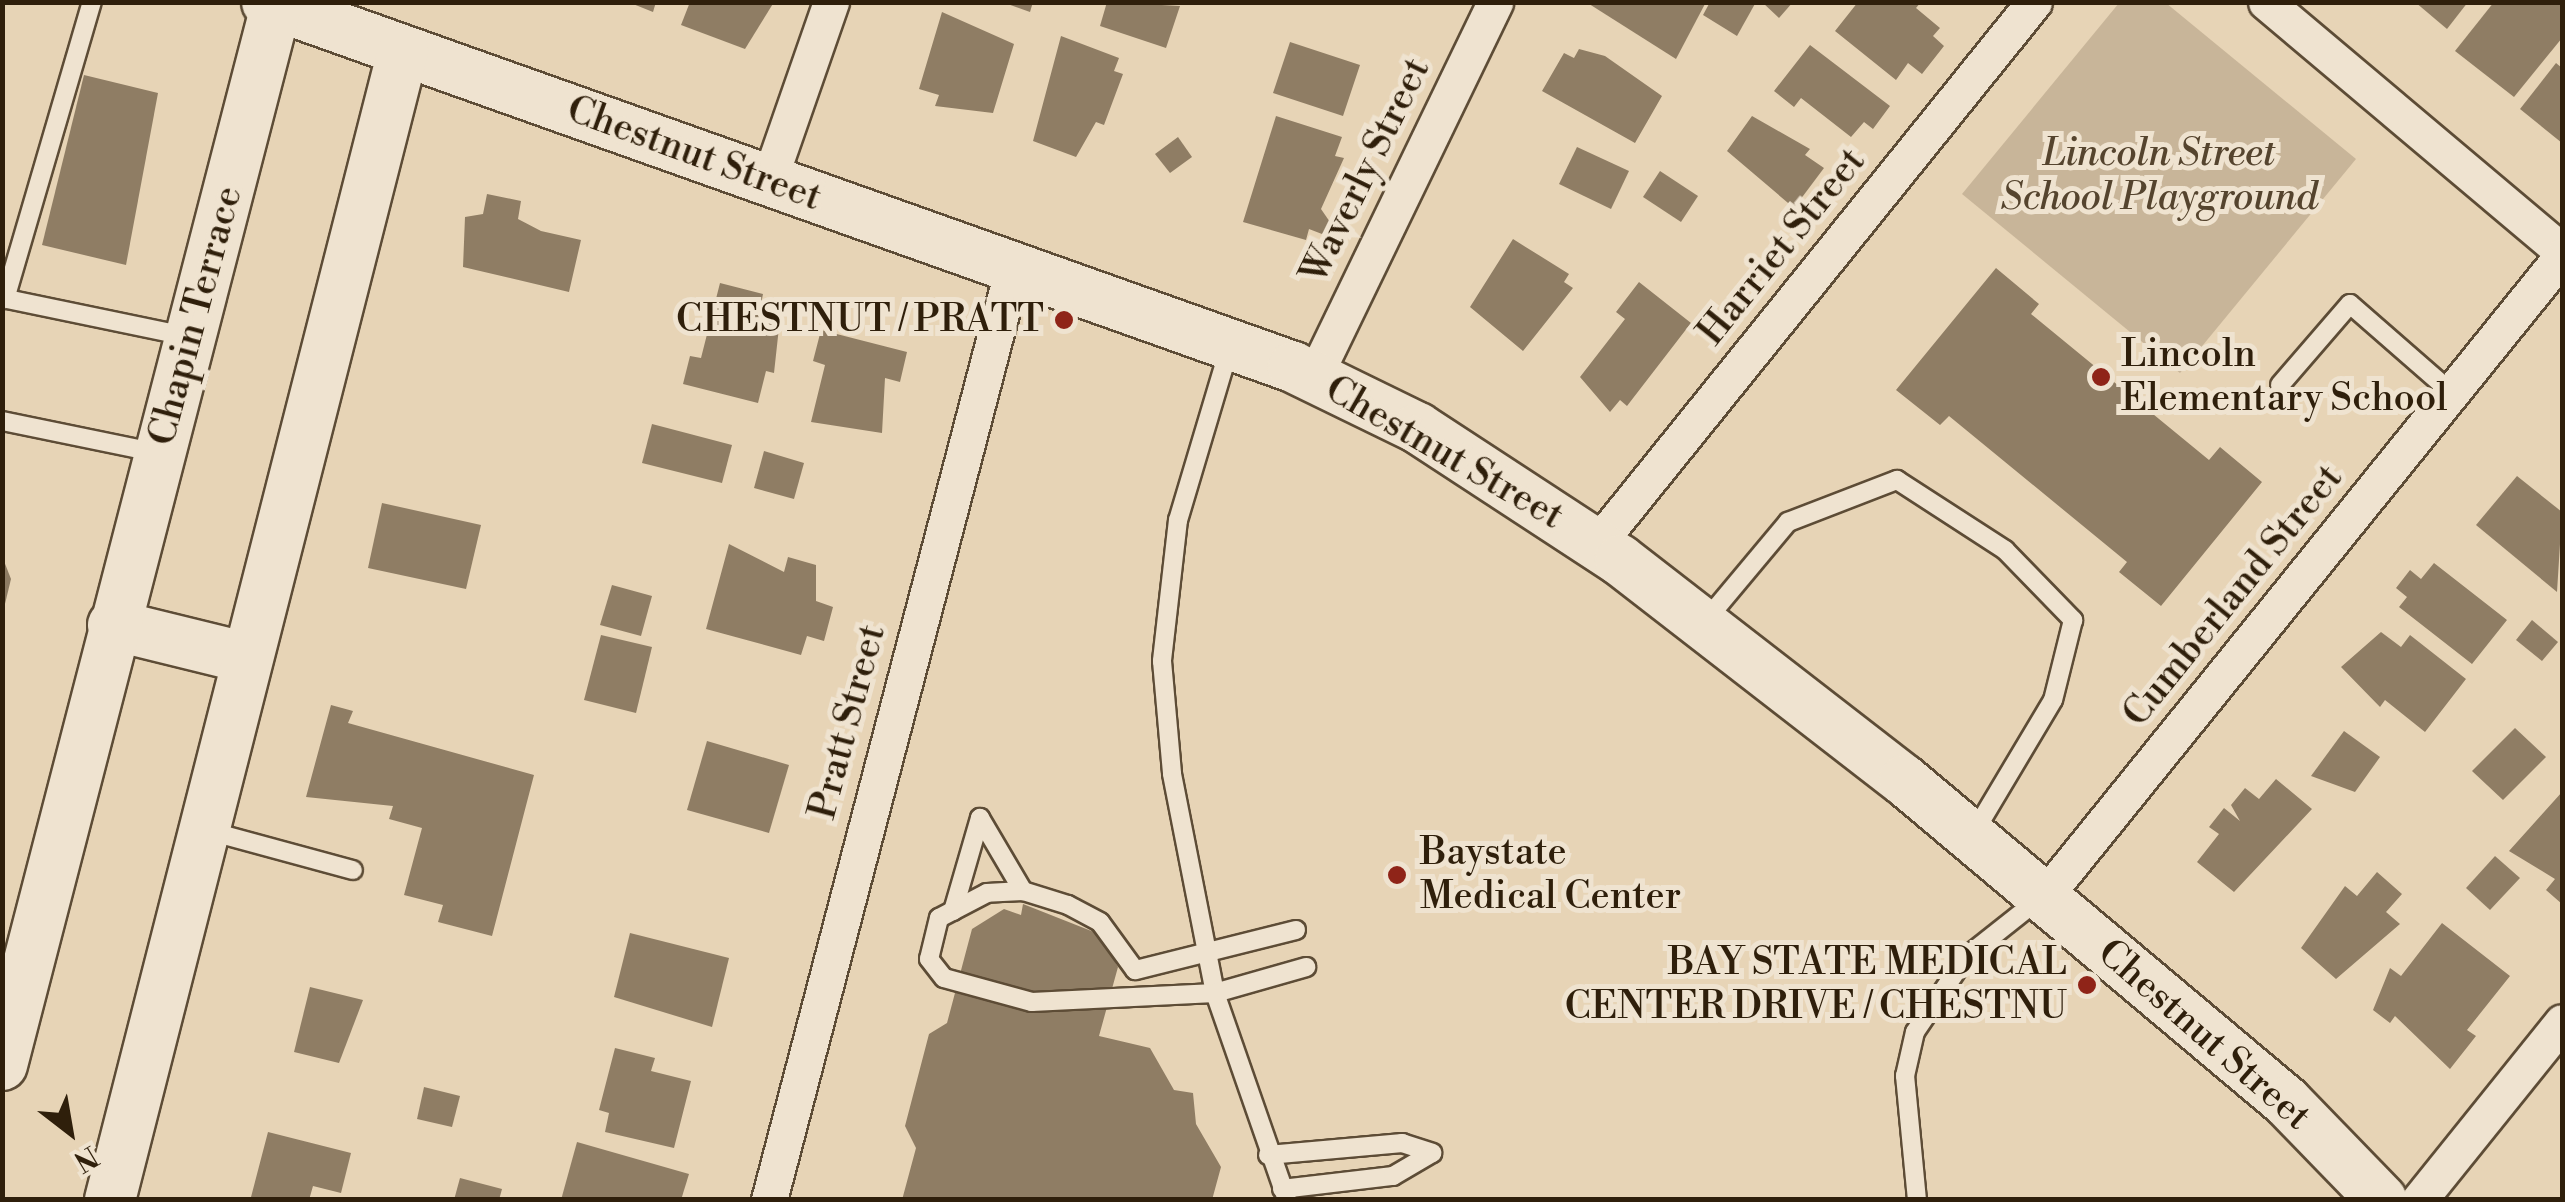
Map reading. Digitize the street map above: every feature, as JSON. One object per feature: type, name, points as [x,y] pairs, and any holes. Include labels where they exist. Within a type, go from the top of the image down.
[{"type":"main road","name":"Chestnut Street","points":[[272,4],[1314,377],[1432,436],[1597,544],[1704,622],[1972,836],[2287,1102],[2382,1200]]},
{"type":"main road","name":"Chapin Terrace","points":[[2,1065],[272,4]]},
{"type":"main road","points":[[110,1200],[199,829],[402,50]]},
{"type":"main road","points":[[113,625],[244,657]]},
{"type":"street","points":[[769,180],[831,2]]},
{"type":"street","name":"Waverly Street","points":[[1314,377],[1495,2]]},
{"type":"street","name":"Harriet Street","points":[[1597,544],[2034,2]]},
{"type":"street","points":[[2266,2],[2562,254]]},
{"type":"street","name":"Cumberland Street","points":[[2044,896],[2562,254]]},
{"type":"street","name":"Pratt Street","points":[[769,1200],[1013,267]]},
{"type":"street","points":[[2419,1200],[2562,1022]]},
{"type":"lane","points":[[92,2],[4,298],[190,337]]},
{"type":"lane","points":[[2280,385],[2350,304],[2452,393]]},
{"type":"lane","points":[[1230,346],[1178,520],[1163,641],[1172,774],[1216,993],[1268,1155],[1285,1194],[1393,1176],[1432,1153],[1402,1143],[1268,1155]]},
{"type":"lane","points":[[2,422],[158,454]]},
{"type":"lane","points":[[1704,622],[1788,522],[1896,480],[2005,550],[2074,620],[2053,700],[1972,836]]},
{"type":"lane","points":[[953,911],[980,818],[1024,892]]},
{"type":"lane","points":[[199,829],[353,870]]},
{"type":"lane","points":[[1133,1000],[1135,970],[1100,922],[1024,892],[987,893],[939,918],[929,959],[944,978],[1032,1002],[1133,1000],[1216,993],[1306,967]]},
{"type":"lane","points":[[1917,1200],[1905,1076],[1914,1032],[1966,956],[1999,922],[2044,896]]},
{"type":"lane","points":[[1135,970],[1296,930]]},
{"type":"green space","name":"Lincoln Street School Playground","points":[[2119,3],[2166,3],[2356,159],[2180,373],[1962,194]]},
{"type":"building","points":[[628,2],[656,2],[653,12]]},
{"type":"building","points":[[690,2],[774,2],[745,49],[681,25]]},
{"type":"building","points":[[1002,2],[1033,2],[1030,12]]},
{"type":"building","points":[[1107,2],[1180,6],[1166,48],[1100,26]]},
{"type":"building","points":[[1586,2],[1706,2],[1676,59]]},
{"type":"building","points":[[1710,2],[1756,2],[1737,36],[1703,15]]},
{"type":"building","points":[[1762,2],[1793,2],[1779,18]]},
{"type":"building","points":[[1858,2],[1921,2],[1916,8],[1940,28],[1933,36],[1944,46],[1922,74],[1908,63],[1896,80],[1835,31]]},
{"type":"building","points":[[2415,2],[2468,2],[2447,29]]},
{"type":"building","points":[[2494,2],[2562,2],[2562,38],[2514,97],[2455,51]]},
{"type":"building","points":[[942,12],[1014,44],[993,113],[935,106],[939,95],[919,89]]},
{"type":"building","points":[[1061,36],[1119,58],[1114,71],[1123,74],[1104,125],[1096,122],[1076,157],[1033,141]]},
{"type":"building","points":[[1290,42],[1360,65],[1343,116],[1273,93]]},
{"type":"building","points":[[1810,45],[1890,106],[1873,129],[1864,122],[1851,137],[1801,98],[1794,107],[1774,91]]},
{"type":"building","points":[[1579,49],[1605,56],[1662,96],[1635,143],[1542,91],[1564,53],[1574,58]]},
{"type":"building","points":[[2556,63],[2562,68],[2562,143],[2520,109]]},
{"type":"building","points":[[84,75],[158,93],[126,265],[42,245]]},
{"type":"building","points":[[1276,116],[1342,137],[1335,156],[1344,158],[1321,209],[1332,225],[1322,234],[1309,229],[1306,240],[1243,222]]},
{"type":"building","points":[[1752,116],[1810,149],[1805,155],[1824,168],[1794,208],[1727,151]]},
{"type":"building","points":[[1178,137],[1192,157],[1170,173],[1155,154]]},
{"type":"building","points":[[1577,147],[1629,171],[1611,209],[1559,184]]},
{"type":"building","points":[[1660,171],[1698,196],[1681,222],[1643,197]]},
{"type":"building","points":[[487,194],[521,201],[518,219],[541,231],[581,240],[569,292],[463,267],[465,217],[483,214]]},
{"type":"building","points":[[1513,239],[1569,274],[1564,282],[1573,288],[1523,351],[1470,307]]},
{"type":"building","points":[[1996,268],[2039,304],[2031,314],[2209,460],[2220,447],[2262,482],[2161,606],[2119,572],[2127,562],[1949,416],[1940,425],[1896,390]]},
{"type":"building","points":[[1639,282],[1691,323],[1627,406],[1620,400],[1610,412],[1580,377],[1625,319],[1616,312]]},
{"type":"building","points":[[720,283],[763,294],[761,304],[781,309],[774,373],[766,371],[758,403],[683,384],[690,356],[701,358]]},
{"type":"building","points":[[821,330],[907,352],[900,382],[885,378],[882,433],[811,422],[825,365],[813,361]]},
{"type":"building","points":[[652,424],[732,445],[722,483],[642,463]]},
{"type":"building","points":[[764,451],[804,463],[794,499],[754,488]]},
{"type":"building","points":[[2517,476],[2562,512],[2557,592],[2476,525]]},
{"type":"building","points":[[382,503],[481,525],[466,589],[368,568]]},
{"type":"building","points":[[729,544],[784,572],[788,557],[816,565],[816,601],[833,607],[824,641],[807,636],[801,655],[706,629]]},
{"type":"building","points":[[2,556],[11,579],[4,608],[2,608]]},
{"type":"building","points":[[2434,563],[2507,620],[2472,664],[2399,607],[2407,597],[2396,588],[2410,570],[2421,579]]},
{"type":"building","points":[[612,585],[652,596],[641,636],[600,625]]},
{"type":"building","points":[[2532,620],[2558,642],[2542,661],[2516,640]]},
{"type":"building","points":[[2381,632],[2401,647],[2410,635],[2466,679],[2425,732],[2385,700],[2380,707],[2341,667]]},
{"type":"building","points":[[601,635],[652,647],[636,713],[584,700]]},
{"type":"building","points":[[331,705],[353,711],[348,723],[534,775],[492,936],[438,922],[443,905],[404,895],[422,828],[389,819],[393,806],[306,797]]},
{"type":"building","points":[[2515,728],[2546,757],[2503,800],[2472,771]]},
{"type":"building","points":[[2344,731],[2380,757],[2355,792],[2311,776]]},
{"type":"building","points":[[707,741],[789,765],[769,833],[687,810]]},
{"type":"building","points":[[2276,779],[2312,809],[2234,892],[2197,862],[2219,834],[2209,827],[2224,808],[2240,821],[2231,805],[2245,788],[2259,799]]},
{"type":"building","points":[[2562,792],[2562,904],[2546,890],[2555,879],[2509,851]]},
{"type":"building","points":[[2495,856],[2520,878],[2490,910],[2466,888]]},
{"type":"building","points":[[2377,872],[2402,894],[2386,912],[2400,924],[2336,979],[2301,948],[2345,886],[2357,896]]},
{"type":"building","points":[[1023,904],[1099,934],[1118,967],[1099,1036],[1150,1048],[1174,1090],[1193,1093],[1196,1124],[1221,1167],[1212,1200],[902,1200],[916,1148],[905,1126],[929,1034],[947,1023],[972,929],[1004,909],[1021,915]]},
{"type":"building","points":[[2442,923],[2510,976],[2467,1030],[2476,1036],[2450,1069],[2395,1016],[2390,1023],[2373,1010],[2390,968],[2401,976]]},
{"type":"building","points":[[630,933],[729,958],[712,1027],[614,997]]},
{"type":"building","points":[[310,987],[363,1000],[339,1063],[294,1052]]},
{"type":"building","points":[[615,1048],[655,1058],[651,1071],[691,1081],[674,1148],[605,1132],[609,1113],[599,1110]]},
{"type":"building","points":[[424,1087],[460,1096],[452,1127],[417,1119]]},
{"type":"building","points":[[268,1132],[351,1153],[341,1193],[313,1186],[309,1200],[251,1197]]},
{"type":"building","points":[[577,1142],[689,1174],[681,1200],[561,1200]]},
{"type":"building","points":[[460,1178],[502,1189],[499,1200],[454,1200]]},
{"type":"place","name":"CHESTNUT / PRATT","points":[[1064,320]]},
{"type":"place","name":"Lincoln Elementary School","points":[[2101,377]]},
{"type":"place","name":"Baystate Medical Center","points":[[1397,875]]},
{"type":"place","name":"BAY STATE MEDICAL CENTER DRIVE / CHESTNU","points":[[2087,985]]}]
